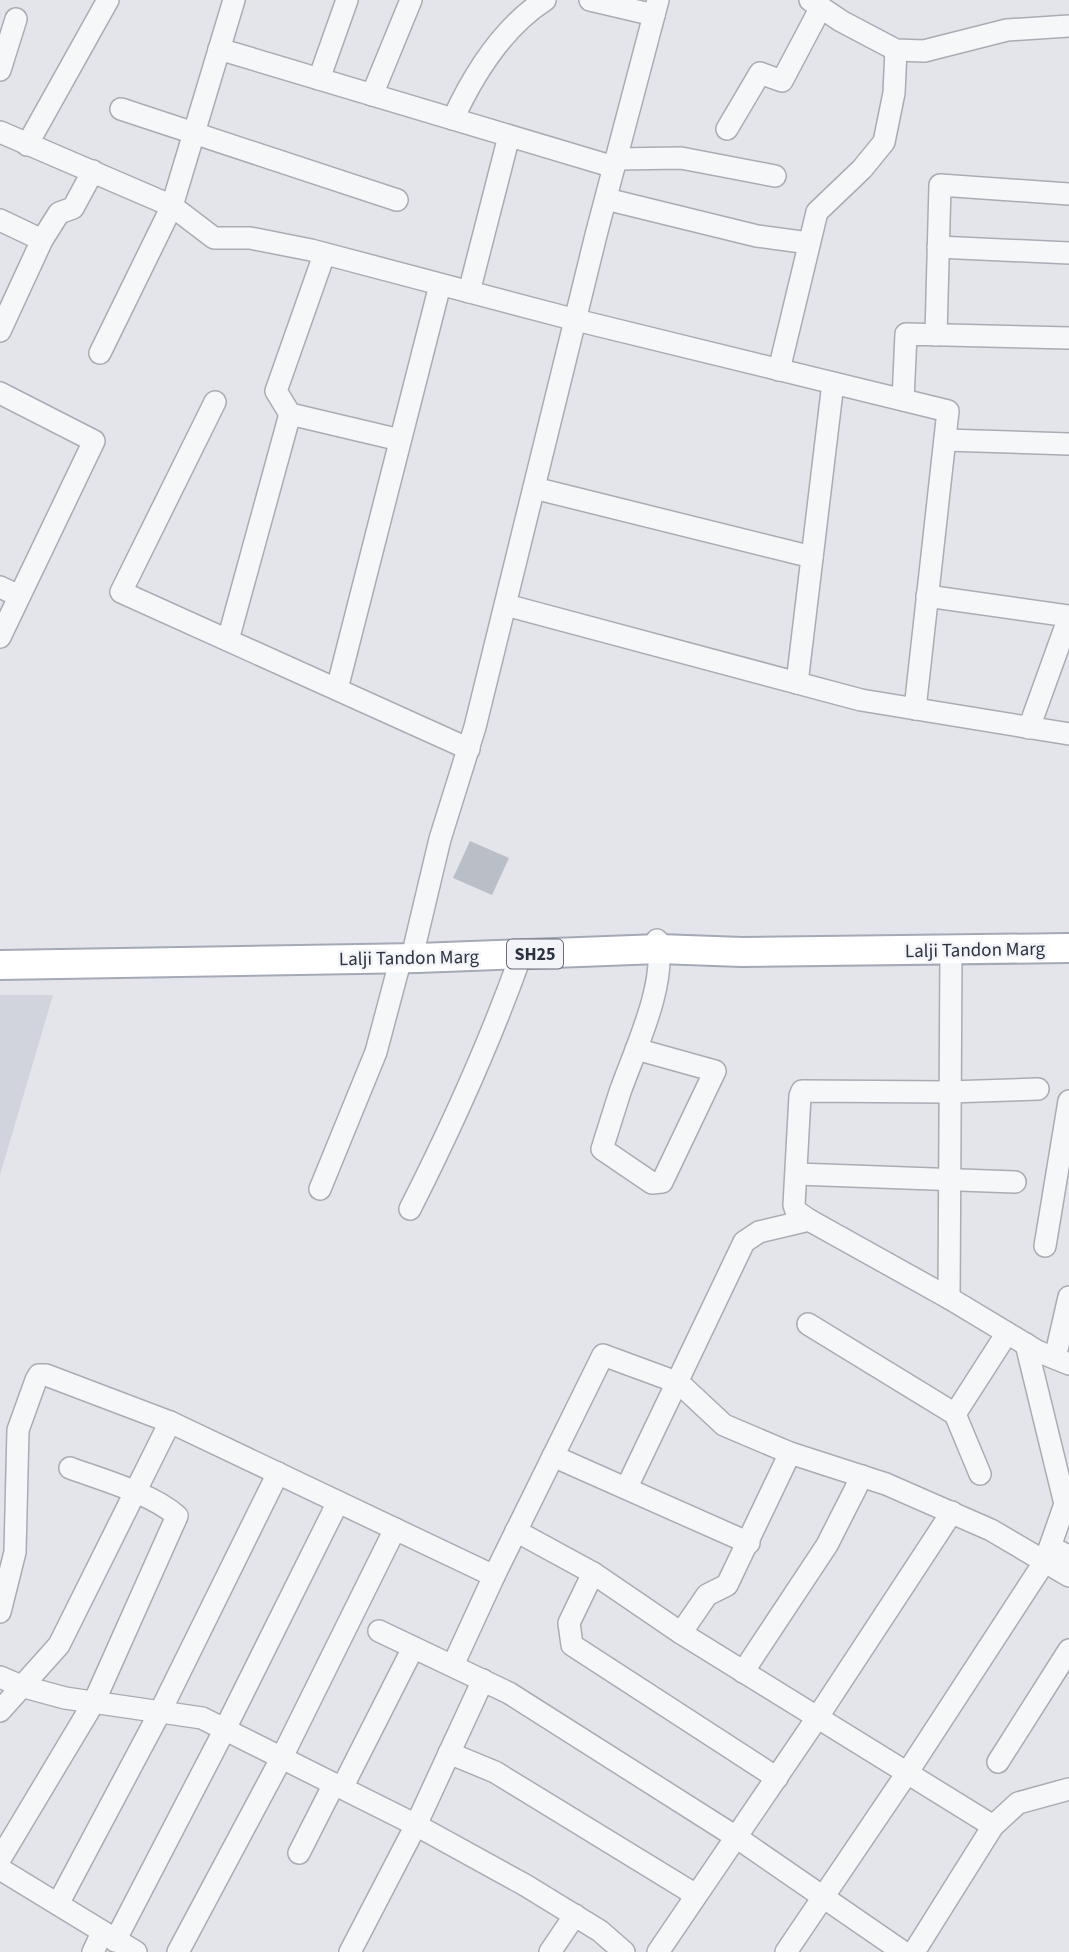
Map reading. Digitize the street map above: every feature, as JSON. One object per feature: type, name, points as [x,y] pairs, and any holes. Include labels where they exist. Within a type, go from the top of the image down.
[{"type":"main road","name":"Lalji Tandon Marg","points":[[412,953],[521,954],[658,945],[742,952],[951,950],[1066,942]]},
{"type":"main road","name":"Lalji Tandon Marg","points":[[0,965],[47,958],[412,953],[658,945],[1066,942]]},
{"type":"main road","name":"Lalji Tandon Marg","points":[[0,952],[47,958]]},
{"type":"street","points":[[27,145],[108,0]]},
{"type":"street","points":[[100,353],[172,206],[234,0]]},
{"type":"street","points":[[319,79],[347,0]]},
{"type":"street","points":[[372,95],[411,0]]},
{"type":"street","points":[[453,119],[466,90],[487,55],[531,9],[545,0]]},
{"type":"street","points":[[320,1189],[376,1052],[412,953],[440,839],[469,748],[506,605],[656,8],[590,0]]},
{"type":"street","points":[[727,129],[760,73],[782,81],[816,4],[841,21],[896,50],[924,51],[1007,30],[1069,26]]},
{"type":"street","points":[[0,69],[16,19]]},
{"type":"street","points":[[219,49],[509,136],[615,163],[681,158],[775,176]]},
{"type":"street","points":[[779,370],[817,212],[862,169],[884,142],[894,93],[896,50]]},
{"type":"street","points":[[121,109],[397,200]]},
{"type":"street","points":[[0,132],[172,206],[214,238],[250,238],[324,255],[948,411],[915,709]]},
{"type":"street","points":[[469,292],[509,136]]},
{"type":"street","points":[[0,331],[42,240],[59,213],[73,208],[93,171]]},
{"type":"street","points":[[936,335],[940,185],[1069,194]]},
{"type":"street","points":[[606,199],[757,236],[809,243]]},
{"type":"street","points":[[0,220],[42,240]]},
{"type":"street","points":[[938,247],[1069,253]]},
{"type":"street","points":[[324,255],[276,391],[290,414],[400,440]]},
{"type":"street","points":[[337,689],[440,285]]},
{"type":"street","points":[[903,400],[906,334],[1069,338]]},
{"type":"street","points":[[797,683],[833,383]]},
{"type":"street","points":[[0,393],[94,441],[10,592],[0,636]]},
{"type":"street","points":[[215,402],[121,592],[469,748]]},
{"type":"street","points":[[228,640],[290,414]]},
{"type":"street","points":[[945,440],[1069,444]]},
{"type":"street","points":[[534,488],[812,557]]},
{"type":"street","points":[[927,596],[1068,625],[1029,728]]},
{"type":"street","points":[[506,605],[861,700],[1069,734]]},
{"type":"street","points":[[636,1049],[715,1071],[662,1182],[657,1184],[652,1184],[602,1149],[636,1049],[656,991],[658,945]]},
{"type":"street","points":[[949,1298],[951,950]]},
{"type":"street","points":[[410,1209],[455,1119],[496,1024],[521,954]]},
{"type":"street","points":[[1038,1089],[949,1092],[802,1091],[794,1205],[796,1211],[809,1220],[1026,1344],[1062,1361],[1069,1297]]},
{"type":"street","points":[[1045,1246],[1061,1197],[1069,1101]]},
{"type":"street","points":[[797,1174],[1015,1182]]},
{"type":"street","points":[[627,1488],[744,1242],[759,1232],[809,1220]]},
{"type":"street","points":[[808,1324],[955,1414],[980,1474]]},
{"type":"street","points":[[955,1414],[1007,1333]]},
{"type":"street","points":[[786,1952],[1055,1555],[1065,1504],[1026,1344]]},
{"type":"street","points":[[453,1665],[603,1355],[678,1383],[724,1425],[790,1453],[862,1476],[1055,1555],[1069,1576]]},
{"type":"street","points":[[0,1612],[15,1552],[18,1430],[40,1375],[170,1422],[494,1576]]},
{"type":"street","points":[[0,1711],[59,1645],[170,1422]]},
{"type":"street","points":[[681,1633],[707,1595],[727,1585],[790,1453]]},
{"type":"street","points":[[553,1457],[749,1543]]},
{"type":"street","points":[[0,1859],[94,1702],[177,1516],[134,1492],[70,1468]]},
{"type":"street","points":[[58,1904],[160,1712],[278,1473]]},
{"type":"street","points":[[743,1672],[827,1545],[862,1476]]},
{"type":"street","points":[[104,1942],[225,1729],[338,1502]]},
{"type":"street","points":[[657,1952],[777,1778],[952,1512]]},
{"type":"street","points":[[178,1952],[282,1757],[395,1529]]},
{"type":"street","points":[[516,1531],[593,1573],[681,1633],[993,1826]]},
{"type":"street","points":[[593,1573],[569,1623],[572,1645],[777,1778]]},
{"type":"street","points":[[379,1631],[509,1693],[736,1837],[902,1952]]},
{"type":"street","points":[[299,1853],[413,1648]]},
{"type":"street","points":[[998,1762],[1069,1650]]},
{"type":"street","points":[[0,1677],[21,1686],[65,1698],[202,1718],[416,1825],[600,1931],[624,1952]]},
{"type":"street","points":[[351,1952],[416,1825],[483,1680]]},
{"type":"street","points":[[449,1753],[495,1772],[696,1895]]},
{"type":"street","points":[[914,1952],[993,1826],[1018,1803],[1069,1789]]},
{"type":"street","points":[[0,1869],[58,1904],[104,1942],[136,1952]]},
{"type":"street","points":[[550,1952],[575,1916]]},
{"type":"shaded area","points":[[0,995],[53,995],[0,1175]]},
{"type":"building","points":[[470,841],[509,858],[492,895],[453,878]]}]
